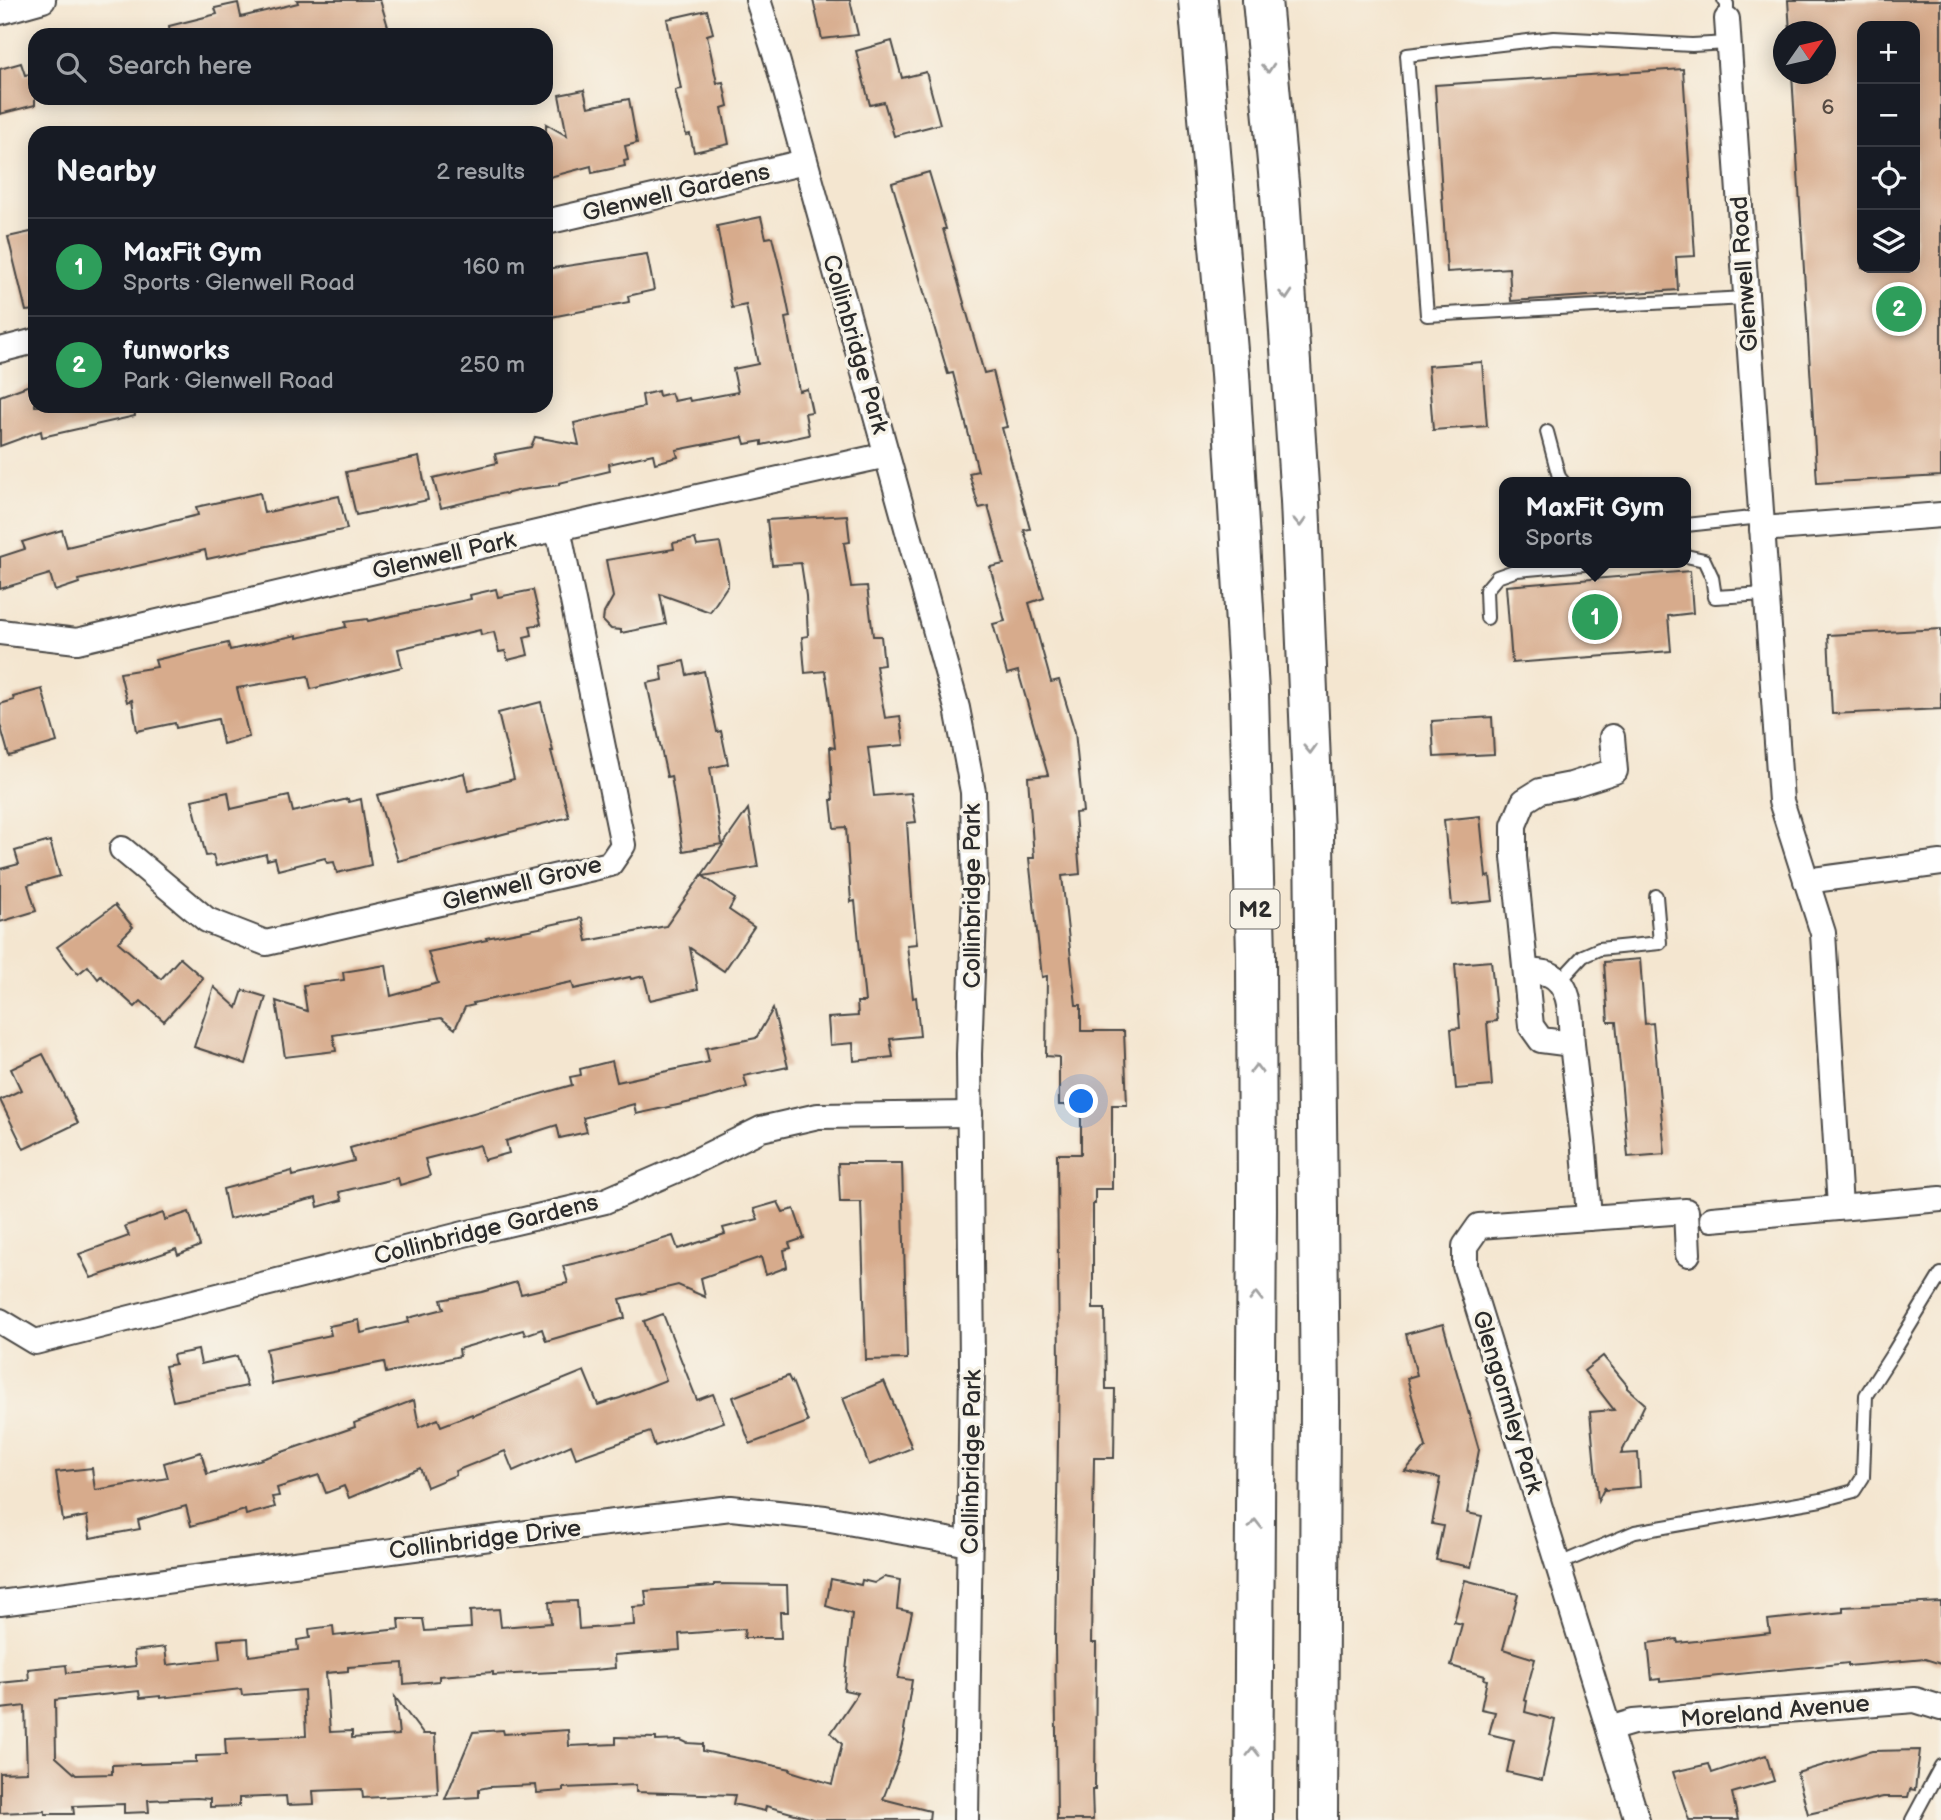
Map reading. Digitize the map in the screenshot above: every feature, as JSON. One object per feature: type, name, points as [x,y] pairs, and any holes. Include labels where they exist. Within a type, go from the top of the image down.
[{"type":"highway","name":"M2","points":[[1198,0],[1230,374],[1249,692],[1256,954],[1257,1195],[1253,1820]]},
{"type":"highway","name":"M2","points":[[1262,0],[1280,194],[1300,500],[1314,834],[1320,1388],[1318,1820]]},
{"type":"street","points":[[0,12],[43,0]]},
{"type":"street","name":"Collinbridge Park","points":[[758,0],[957,708],[973,792],[975,890],[970,1054],[972,1364],[967,1820]]},
{"type":"street","name":"Glenwell Road","points":[[1726,20],[1781,801],[1823,933],[1840,1208]]},
{"type":"street","name":"Glenwell Gardens","points":[[553,220],[805,162]]},
{"type":"street","points":[[0,350],[28,343]]},
{"type":"street","name":"Glenwell Park","points":[[0,632],[77,641],[558,528],[887,455]]},
{"type":"street","points":[[1762,523],[1941,514]]},
{"type":"street","name":"Glenwell Grove","points":[[122,849],[207,920],[266,943],[610,864],[623,845],[558,528]]},
{"type":"street","points":[[1572,1044],[1541,1040],[1531,1026],[1514,857],[1514,825],[1524,802],[1539,791],[1571,785],[1615,771],[1612,737]]},
{"type":"street","points":[[1807,881],[1941,863]]},
{"type":"street","points":[[1527,971],[1547,973],[1560,981],[1568,1001],[1589,1218]]},
{"type":"street","name":"Collinbridge Gardens","points":[[0,1321],[35,1342],[605,1201],[688,1166],[761,1129],[818,1116],[970,1114]]},
{"type":"street","points":[[1712,1219],[1941,1199]]},
{"type":"street","name":"Glengormley Park","points":[[1637,1820],[1465,1266],[1465,1246],[1479,1226],[1685,1211],[1688,1254]]},
{"type":"street","name":"Collinbridge Drive","points":[[0,1603],[731,1508],[825,1518],[970,1545]]},
{"type":"street","name":"Moreland Avenue","points":[[1609,1729],[1633,1722],[1915,1700],[1941,1708]]},
{"type":"lane","points":[[1726,20],[1692,46],[1554,38],[1407,55],[1427,315],[1746,298]]},
{"type":"lane","points":[[1547,432],[1559,477]]},
{"type":"lane","points":[[1691,525],[1762,523]]},
{"type":"lane","points":[[1691,557],[1704,560],[1713,577],[1715,597],[1766,594]]},
{"type":"lane","points":[[1487,618],[1486,590],[1497,577],[1517,570],[1539,568]]},
{"type":"lane","points":[[1560,981],[1583,956],[1599,949],[1660,943],[1656,896]]},
{"type":"lane","points":[[1559,1564],[1635,1532],[1821,1500],[1854,1491],[1863,1477],[1866,1395],[1941,1274]]},
{"type":"lane","points":[[1912,1820],[1941,1766]]},
{"type":"building","points":[[297,0],[380,0],[388,28],[169,28],[217,14],[215,8],[238,3],[241,17],[298,3]]},
{"type":"building","points":[[813,0],[850,0],[858,35],[822,39]]},
{"type":"building","points":[[1788,0],[1941,0],[1941,476],[1817,483],[1793,84],[1836,84],[1836,21],[1789,21]]},
{"type":"building","points":[[707,10],[713,33],[707,35],[717,83],[723,82],[728,106],[722,108],[729,144],[694,152],[690,134],[686,135],[675,90],[681,89],[667,19]]},
{"type":"building","points":[[892,41],[902,78],[926,72],[940,124],[894,136],[884,102],[870,105],[856,51]]},
{"type":"building","points":[[21,63],[25,75],[28,74],[28,105],[35,105],[0,114],[0,69]]},
{"type":"building","points":[[1683,69],[1695,256],[1676,257],[1678,290],[1511,301],[1509,268],[1447,272],[1435,85]]},
{"type":"building","points":[[584,90],[588,107],[629,99],[637,143],[625,146],[628,160],[624,161],[625,166],[592,173],[591,166],[553,176],[553,128],[567,136],[559,95]]},
{"type":"building","points":[[929,172],[984,373],[993,371],[1007,427],[1002,428],[1030,529],[1024,530],[1044,598],[1029,603],[1051,682],[1059,680],[1075,732],[1083,812],[1075,813],[1080,874],[1062,876],[1076,1005],[1081,1005],[1081,1031],[1124,1031],[1127,1105],[1112,1105],[1112,1189],[1095,1189],[1093,1204],[1093,1309],[1105,1309],[1106,1389],[1115,1389],[1114,1458],[1094,1458],[1091,1643],[1096,1643],[1093,1820],[1057,1820],[1057,1154],[1081,1154],[1081,1105],[1059,1105],[1059,1057],[1046,1056],[1047,976],[1042,977],[1029,858],[1034,858],[1028,777],[1048,775],[1018,671],[1007,674],[993,624],[1005,621],[990,567],[1004,564],[988,506],[979,508],[969,473],[978,471],[953,373],[948,374],[892,183]]},
{"type":"building","points":[[761,217],[766,238],[772,237],[782,277],[790,317],[785,318],[799,391],[807,389],[812,412],[805,413],[809,435],[762,445],[762,441],[745,444],[743,437],[676,450],[678,457],[655,463],[653,454],[609,464],[610,471],[559,485],[504,493],[441,508],[433,478],[497,463],[495,454],[531,447],[535,437],[579,445],[574,423],[644,407],[642,395],[658,391],[659,396],[671,393],[674,401],[689,398],[690,401],[738,392],[733,369],[758,364],[746,305],[732,308],[717,226]]},
{"type":"building","points":[[28,233],[28,311],[26,311],[8,237]]},
{"type":"building","points":[[647,254],[654,290],[628,296],[629,302],[553,317],[553,268]]},
{"type":"building","points":[[1482,362],[1487,426],[1433,430],[1428,366]]},
{"type":"building","points":[[28,386],[28,413],[135,413],[135,416],[42,437],[41,431],[0,446],[0,396]]},
{"type":"building","points":[[419,457],[428,500],[356,515],[346,472]]},
{"type":"building","points":[[260,493],[264,513],[339,496],[347,529],[207,559],[205,550],[78,580],[79,583],[55,591],[50,574],[0,589],[0,557],[25,549],[22,542],[62,530],[67,547],[198,515],[196,507]]},
{"type":"building","points":[[847,515],[850,542],[844,543],[851,587],[867,586],[873,636],[881,636],[884,665],[876,666],[885,718],[900,716],[904,745],[868,748],[874,796],[911,793],[916,822],[907,823],[917,944],[907,945],[920,1036],[890,1039],[893,1057],[854,1061],[853,1043],[830,1045],[828,1018],[858,1016],[857,1002],[865,1002],[855,901],[851,902],[846,827],[834,828],[830,747],[835,748],[828,688],[825,671],[805,673],[802,637],[808,636],[801,563],[772,565],[767,520]]},
{"type":"building","points":[[695,539],[697,546],[720,543],[728,581],[710,612],[660,594],[666,624],[621,633],[621,630],[611,629],[603,621],[604,613],[613,597],[606,560],[674,549],[673,543]]},
{"type":"building","points":[[1690,571],[1693,613],[1668,616],[1671,651],[1512,663],[1506,586]]},
{"type":"building","points":[[496,589],[498,597],[533,590],[541,624],[530,626],[532,635],[524,637],[528,655],[508,660],[505,651],[499,652],[494,632],[481,635],[480,630],[398,649],[402,667],[311,689],[308,676],[237,688],[249,737],[223,744],[218,719],[176,728],[175,723],[137,731],[132,700],[127,702],[120,673],[157,667],[155,660],[228,643],[230,650],[297,635],[297,638],[346,627],[345,622],[368,621],[471,599],[470,595]]},
{"type":"building","points":[[1941,629],[1941,709],[1832,714],[1828,635]]},
{"type":"building","points":[[684,661],[687,675],[704,671],[717,732],[721,731],[728,764],[710,768],[722,844],[683,851],[671,776],[667,777],[647,683],[663,680],[661,666]]},
{"type":"building","points":[[42,689],[57,742],[9,756],[0,724],[0,704],[14,700],[13,697]]},
{"type":"building","points":[[541,702],[569,817],[398,861],[377,795],[464,773],[468,791],[514,779],[498,713]]},
{"type":"building","points":[[1492,717],[1494,754],[1434,757],[1432,721]]},
{"type":"building","points":[[228,792],[231,809],[289,796],[293,812],[348,799],[349,802],[361,799],[371,865],[337,873],[334,862],[327,863],[325,858],[278,870],[275,858],[267,860],[266,854],[216,866],[213,855],[206,856],[192,800]]},
{"type":"building","points":[[748,809],[758,867],[703,876],[735,899],[729,910],[754,927],[724,971],[690,948],[698,989],[650,1000],[644,976],[574,989],[572,982],[473,1003],[474,1005],[465,1007],[455,1029],[441,1018],[333,1035],[336,1051],[285,1057],[276,1001],[307,1011],[303,985],[344,980],[343,972],[386,965],[391,996],[438,983],[428,952],[582,918],[587,941],[666,926]]},
{"type":"building","points":[[1480,816],[1486,877],[1490,876],[1493,901],[1452,905],[1444,820]]},
{"type":"building","points":[[50,841],[60,876],[28,885],[36,911],[0,922],[0,869],[19,864],[15,851]]},
{"type":"building","points":[[115,905],[133,927],[118,942],[161,979],[180,958],[203,978],[164,1021],[141,1001],[135,1007],[101,976],[98,979],[88,966],[78,974],[57,947]]},
{"type":"building","points":[[1640,959],[1645,1024],[1653,1023],[1665,1154],[1628,1157],[1616,1022],[1608,1022],[1604,962]]},
{"type":"building","points":[[1491,961],[1497,1021],[1487,1022],[1492,1086],[1456,1089],[1451,1029],[1460,1028],[1455,964]]},
{"type":"building","points":[[214,987],[237,1008],[243,990],[266,997],[246,1064],[194,1047]]},
{"type":"building","points":[[773,1009],[788,1067],[744,1076],[747,1087],[636,1114],[634,1104],[583,1118],[587,1132],[560,1138],[557,1125],[506,1141],[509,1153],[484,1160],[480,1145],[425,1159],[430,1176],[400,1185],[398,1178],[339,1192],[342,1200],[318,1207],[316,1198],[229,1219],[223,1189],[292,1171],[293,1176],[354,1161],[350,1148],[572,1085],[570,1077],[581,1075],[580,1069],[612,1061],[617,1082],[709,1062],[706,1048],[756,1038]]},
{"type":"building","points":[[43,1054],[78,1123],[24,1149],[0,1100],[21,1090],[11,1069]]},
{"type":"building","points":[[838,1163],[902,1163],[907,1359],[866,1360],[861,1202],[840,1202]]},
{"type":"building","points":[[778,1202],[783,1212],[794,1209],[804,1238],[789,1243],[791,1248],[784,1250],[787,1267],[766,1275],[761,1257],[701,1278],[705,1297],[678,1285],[620,1299],[625,1318],[546,1341],[542,1329],[525,1335],[523,1330],[459,1349],[460,1356],[386,1373],[384,1362],[272,1384],[266,1349],[331,1335],[329,1326],[359,1320],[361,1333],[409,1322],[408,1318],[444,1309],[441,1300],[517,1282],[521,1294],[568,1283],[563,1266],[673,1236],[678,1249],[725,1234],[723,1228],[758,1219],[754,1209]]},
{"type":"building","points":[[189,1212],[200,1246],[178,1255],[176,1249],[91,1278],[79,1254],[129,1236],[125,1226],[163,1213],[165,1220]]},
{"type":"building","points":[[663,1314],[697,1400],[713,1394],[724,1422],[655,1446],[650,1432],[576,1458],[571,1445],[513,1471],[505,1451],[455,1471],[456,1475],[427,1487],[420,1468],[349,1498],[344,1486],[326,1493],[319,1475],[277,1488],[279,1496],[272,1497],[275,1507],[246,1515],[245,1510],[191,1526],[186,1506],[138,1520],[140,1529],[90,1538],[87,1516],[63,1521],[56,1472],[92,1468],[95,1490],[168,1478],[164,1463],[201,1452],[207,1474],[259,1460],[355,1427],[354,1423],[414,1400],[419,1427],[438,1419],[441,1426],[472,1414],[473,1416],[584,1371],[598,1405],[620,1398],[666,1380],[644,1321]]},
{"type":"building","points":[[1443,1324],[1479,1450],[1467,1513],[1482,1516],[1471,1567],[1436,1560],[1443,1526],[1432,1524],[1440,1478],[1405,1471],[1426,1447],[1407,1378],[1417,1375],[1406,1334]]},
{"type":"building","points":[[198,1350],[201,1364],[237,1356],[247,1386],[173,1401],[165,1366],[175,1364],[173,1355]]},
{"type":"building","points":[[1603,1356],[1627,1388],[1645,1404],[1621,1454],[1638,1453],[1640,1487],[1605,1490],[1605,1487],[1598,1501],[1590,1412],[1614,1410],[1584,1371]]},
{"type":"building","points":[[788,1376],[808,1422],[750,1444],[733,1397]]},
{"type":"building","points":[[884,1381],[912,1448],[869,1465],[843,1398]]},
{"type":"building","points":[[884,1577],[900,1580],[897,1609],[912,1612],[898,1678],[912,1680],[898,1760],[883,1799],[930,1811],[929,1820],[817,1820],[766,1806],[765,1811],[733,1804],[735,1795],[636,1792],[636,1785],[563,1788],[563,1791],[537,1793],[536,1785],[489,1787],[479,1789],[479,1797],[445,1799],[473,1732],[503,1730],[504,1734],[568,1730],[569,1746],[616,1744],[616,1737],[656,1738],[656,1741],[681,1740],[703,1744],[703,1751],[791,1769],[790,1771],[832,1784],[842,1744],[831,1733],[858,1693],[844,1690],[852,1614],[826,1606],[831,1579],[861,1585],[862,1580],[874,1583]]},
{"type":"building","points":[[1465,1580],[1518,1594],[1503,1649],[1535,1659],[1524,1700],[1527,1701],[1525,1712],[1555,1720],[1542,1780],[1507,1772],[1514,1740],[1489,1734],[1495,1712],[1481,1709],[1487,1680],[1484,1679],[1485,1676],[1451,1666],[1462,1624],[1454,1622]]},
{"type":"building","points":[[787,1585],[788,1612],[780,1612],[781,1638],[744,1638],[745,1629],[679,1634],[680,1650],[614,1655],[615,1668],[594,1670],[493,1675],[493,1672],[439,1676],[439,1681],[404,1684],[403,1663],[348,1667],[348,1671],[326,1673],[330,1732],[352,1731],[352,1738],[399,1735],[395,1697],[423,1734],[435,1734],[438,1794],[363,1798],[362,1789],[313,1791],[314,1804],[287,1805],[286,1796],[239,1798],[239,1806],[210,1807],[210,1799],[197,1798],[148,1800],[149,1812],[124,1813],[124,1804],[73,1806],[74,1814],[45,1814],[45,1811],[0,1813],[0,1773],[27,1772],[25,1706],[0,1709],[0,1683],[29,1680],[28,1669],[66,1665],[67,1673],[136,1666],[134,1651],[165,1647],[167,1665],[220,1659],[218,1640],[248,1638],[249,1656],[298,1650],[297,1640],[310,1638],[309,1629],[333,1626],[334,1636],[400,1629],[399,1619],[423,1619],[425,1631],[471,1628],[470,1611],[499,1609],[501,1627],[551,1623],[549,1602],[577,1601],[579,1629],[634,1625],[633,1607],[647,1606],[645,1591]],"holes":[[[241,1689],[242,1695],[304,1690],[306,1736],[225,1739],[226,1755],[196,1756],[196,1762],[112,1765],[112,1774],[76,1775],[56,1757],[55,1700],[139,1691],[140,1698]]]},
{"type":"building","points":[[1941,1602],[1941,1664],[1925,1659],[1848,1666],[1848,1663],[1660,1682],[1660,1679],[1652,1680],[1648,1643],[1677,1639],[1678,1643],[1770,1633],[1768,1620],[1843,1612],[1843,1607]]},
{"type":"building","points":[[1920,1750],[1915,1790],[1910,1789],[1908,1797],[1883,1797],[1808,1814],[1797,1773],[1872,1751]]},
{"type":"building","points":[[1766,1755],[1774,1781],[1732,1793],[1738,1820],[1689,1820],[1673,1772],[1709,1764],[1712,1773]]},
{"type":"place","name":"funworks","points":[[1899,309]]},
{"type":"place","name":"MaxFit Gym","points":[[1595,617]]}]
